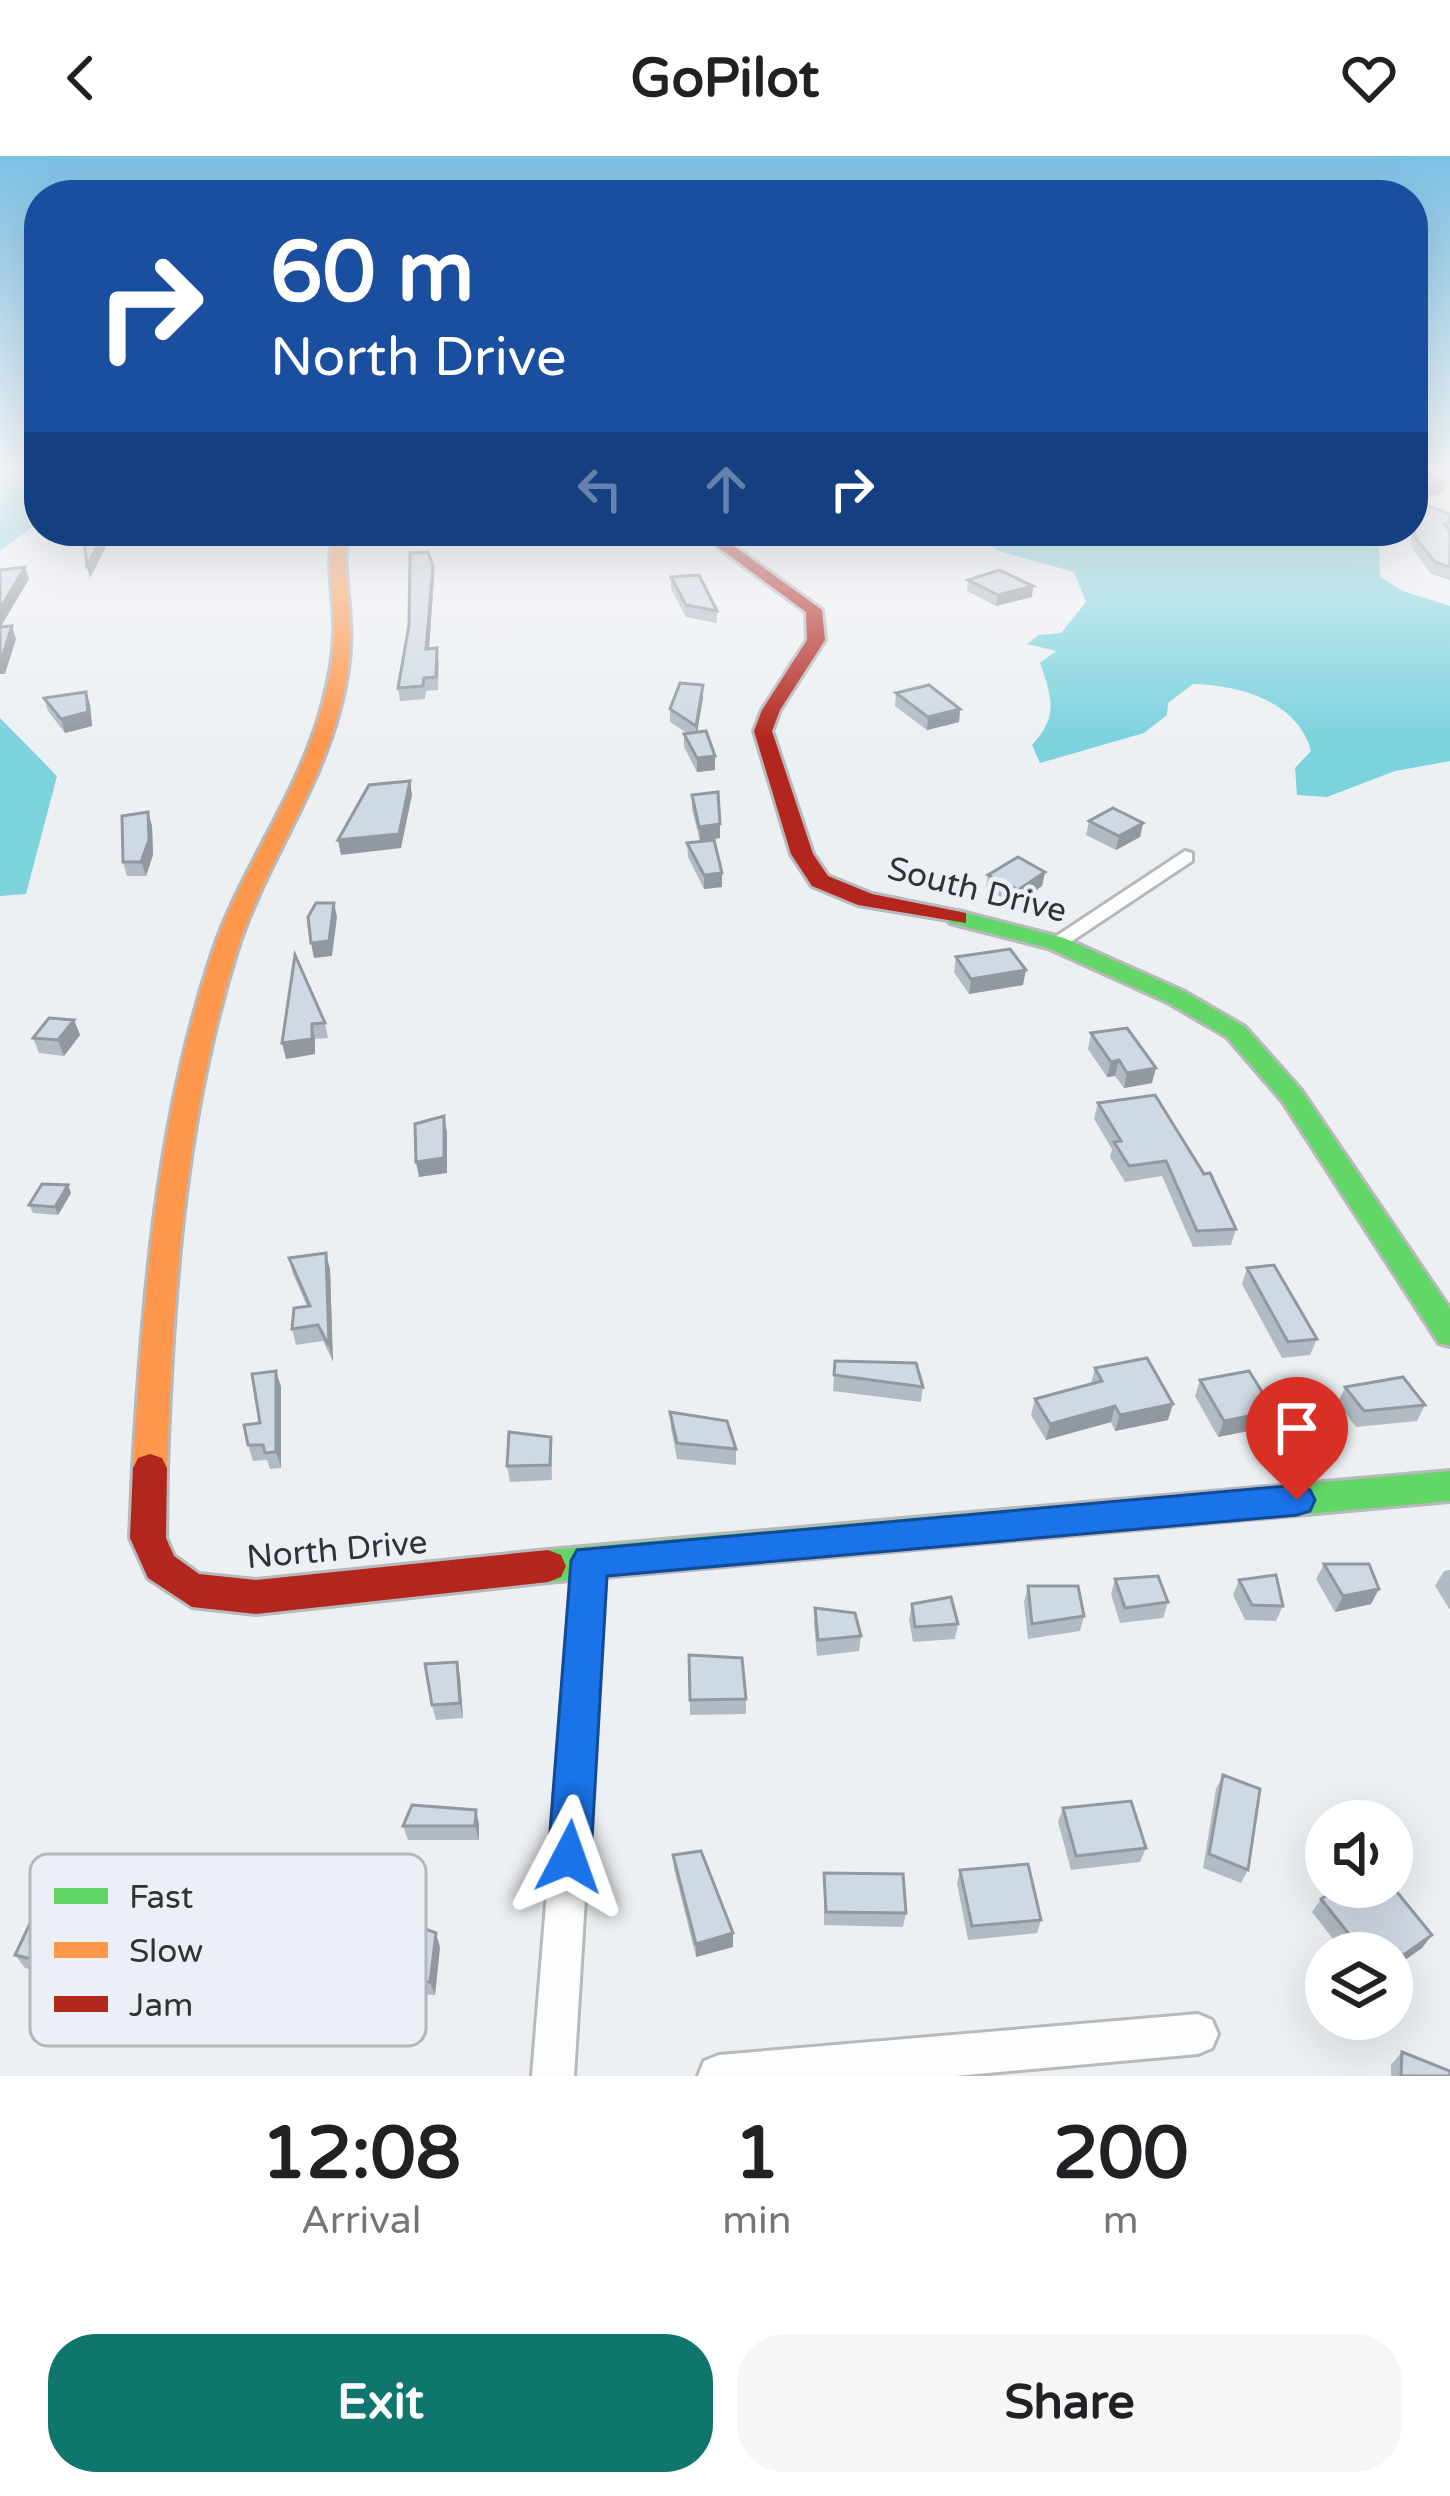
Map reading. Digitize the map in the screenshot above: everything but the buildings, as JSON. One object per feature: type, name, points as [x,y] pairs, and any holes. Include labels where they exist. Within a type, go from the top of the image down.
[{"type":"street","name":"North Drive","points":[[337,561],[342,631],[330,714],[307,780],[225,947],[192,1079],[167,1218],[152,1403],[148,1538],[161,1567],[192,1590],[256,1597],[590,1561],[1450,1486]]},
{"type":"street","name":"South Drive","points":[[745,561],[814,610],[816,640],[770,710],[763,731],[770,765],[809,868],[820,880],[866,900],[971,920],[1056,944],[1176,997],[1236,1032],[1292,1096],[1450,1334]]},
{"type":"street","points":[[1056,944],[1185,857]]},
{"type":"street","points":[[553,2076],[590,1561]]},
{"type":"street","points":[[719,2076],[1198,2034]]},
{"type":"water","points":[[1034,561],[1379,561],[1380,577],[1403,591],[1450,606],[1450,761],[1395,771],[1327,797],[1297,795],[1295,768],[1311,751],[1294,720],[1247,692],[1193,684],[1168,703],[1167,715],[1144,733],[1040,763],[1032,745],[1046,725],[1051,706],[1040,663],[1056,651],[1027,644],[1039,635],[1061,633],[1086,602],[1074,572]]},
{"type":"water","points":[[0,718],[57,776],[26,894],[0,896]]},
{"type":"traffic: fast","points":[[958,918],[1056,943],[1176,997],[1236,1032],[1292,1096],[1450,1334]]},
{"type":"traffic: fast","points":[[548,1566],[1450,1486]]},
{"type":"traffic: slow","points":[[150,1468],[163,1273],[191,1080],[235,923],[307,774],[330,712],[342,644],[337,561]]},
{"type":"traffic: jam","points":[[745,561],[814,610],[816,640],[771,710],[763,731],[802,854],[820,881],[866,900],[958,918]]},
{"type":"traffic: jam","points":[[150,1468],[148,1538],[161,1567],[192,1590],[256,1597],[548,1566]]},
{"type":"route","points":[[569,1857],[590,1561],[1297,1500]]}]
